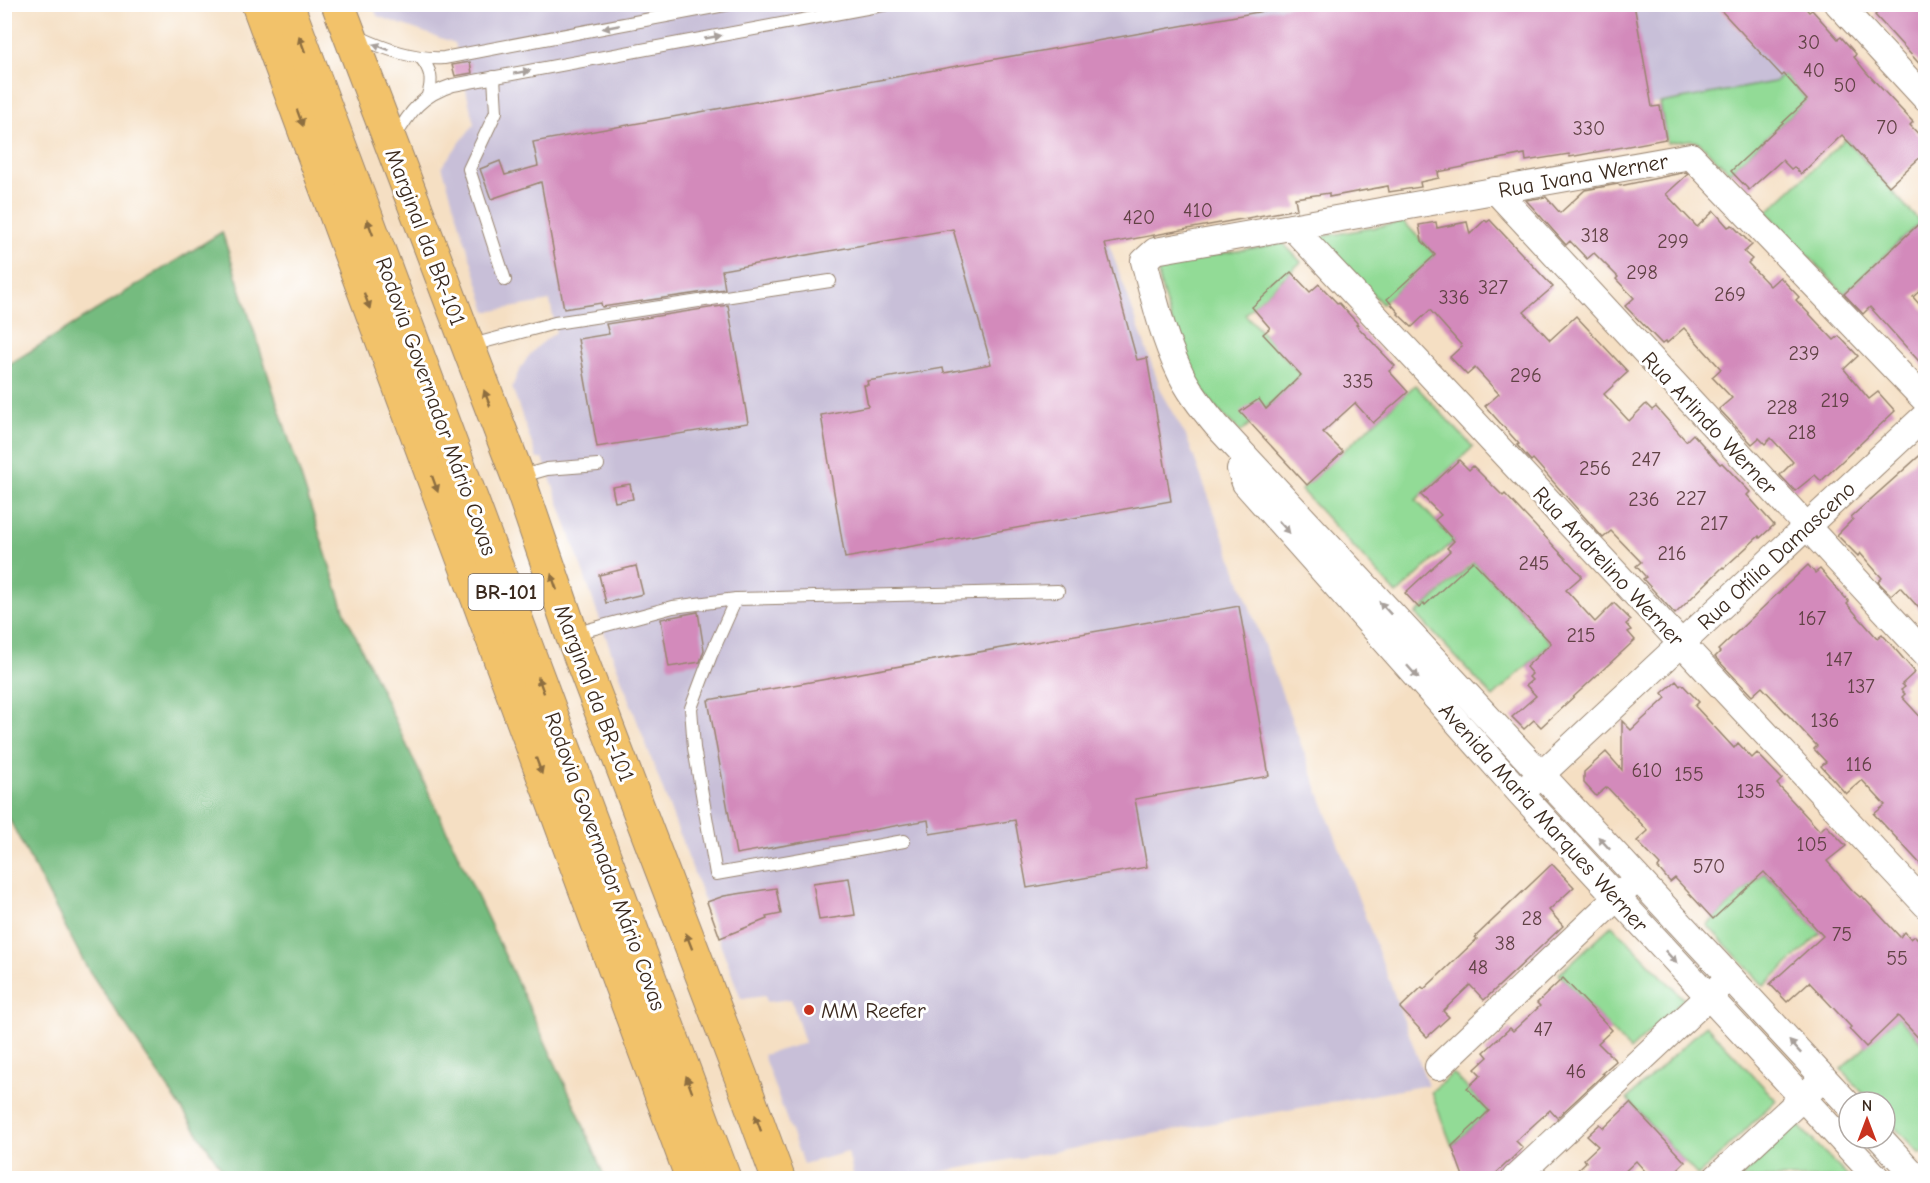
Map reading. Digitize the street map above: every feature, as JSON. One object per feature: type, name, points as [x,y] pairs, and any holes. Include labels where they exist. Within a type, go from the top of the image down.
[{"type":"main road","name":"Rodovia Governador Mário Covas","points":[[258,4],[692,1179]]},
{"type":"main road","name":"Rodovia Governador Mário Covas","points":[[287,4],[724,1179]]},
{"type":"main road","name":"Marginal da BR-101","points":[[343,18],[518,477],[572,635],[778,1179]]},
{"type":"street","points":[[1838,4],[1926,99]]},
{"type":"street","name":"Rua Ivana Werner","points":[[1144,261],[1155,251],[1691,156],[1926,401]]},
{"type":"street","name":"Rua Arlindo Werner","points":[[1495,190],[1926,655]]},
{"type":"street","name":"Rua Andrelino Werner","points":[[1292,227],[1926,905]]},
{"type":"street","name":"Avenida Maria Marques Werner","points":[[1144,261],[1160,322],[1178,369],[1199,405],[1231,443],[1837,1092]]},
{"type":"street","name":"Rua Otília Damasceno","points":[[1521,794],[1926,415]]},
{"type":"street","name":"Avenida Maria Marques Werner","points":[[1231,443],[1245,483],[1521,794],[1876,1179]]},
{"type":"street","points":[[1438,1067],[1637,878]]},
{"type":"street","points":[[1515,1179],[1729,977]]},
{"type":"street","points":[[1716,1179],[1823,1077]]},
{"type":"street","points":[[1891,1150],[1919,1179],[1926,1174]]},
{"type":"lane","points":[[343,18],[370,42],[421,58],[444,58],[730,4]]},
{"type":"lane","points":[[391,145],[403,124],[428,95],[453,85],[888,4]]},
{"type":"lane","points":[[421,58],[430,72],[428,95]]},
{"type":"lane","points":[[494,77],[496,112],[469,169],[505,280]]},
{"type":"lane","points":[[467,347],[555,323],[830,281]]},
{"type":"lane","points":[[518,477],[547,469],[598,465]]},
{"type":"lane","points":[[572,635],[673,607],[736,599],[1058,591]]},
{"type":"lane","points":[[736,599],[691,708],[694,748],[716,874],[904,841]]},
{"type":"shaded area","points":[[373,5],[1715,5],[1782,76],[1774,82],[1093,204],[1105,244],[1109,244],[1163,396],[1186,436],[1428,1085],[906,1178],[854,1178],[848,1152],[803,1164],[763,1055],[805,1043],[791,999],[767,1002],[765,996],[741,999],[608,643],[547,469],[543,459],[537,459],[512,387],[528,357],[556,332],[550,301],[487,312],[442,166],[474,124],[455,43],[377,16]]},
{"type":"green space","points":[[1784,74],[1807,100],[1729,172],[1700,143],[1690,140],[1667,143],[1660,103],[1774,82]]},
{"type":"green space","points":[[1845,139],[1920,222],[1844,294],[1767,212]]},
{"type":"green space","points":[[1404,222],[1435,255],[1382,304],[1320,237]]},
{"type":"green space","points":[[222,232],[345,613],[578,1112],[605,1178],[228,1178],[86,966],[5,811],[5,367]]},
{"type":"green space","points":[[1283,243],[1301,262],[1245,314],[1301,375],[1241,432],[1221,414],[1202,390],[1171,320],[1157,269],[1162,264]]},
{"type":"green space","points":[[1415,385],[1473,447],[1416,500],[1454,541],[1397,594],[1301,490]]},
{"type":"green space","points":[[1474,562],[1551,643],[1493,697],[1416,614]]},
{"type":"green space","points":[[1764,873],[1821,933],[1764,986],[1707,925]]},
{"type":"green space","points":[[1612,925],[1684,999],[1630,1050],[1559,974]]},
{"type":"green space","points":[[1898,1016],[1925,1046],[1925,1151],[1920,1154],[1897,1130],[1897,1090],[1860,1090],[1841,1069]]},
{"type":"green space","points":[[1706,1025],[1776,1100],[1698,1176],[1627,1099]]},
{"type":"green space","points":[[1453,1073],[1489,1111],[1452,1146],[1431,1092]]},
{"type":"green space","points":[[1797,1124],[1849,1178],[1740,1178]]},
{"type":"building","points":[[1303,4],[1634,4],[1652,107],[1660,106],[1666,139],[1570,157],[1569,154],[1526,161],[1525,154],[1438,172],[1439,178],[1420,182],[1421,187],[1389,192],[1388,186],[1329,197],[1329,193],[1295,198],[1297,209],[1105,244],[1137,360],[1147,358],[1171,501],[845,558],[821,415],[868,406],[864,385],[868,385],[867,381],[943,368],[944,373],[991,364],[953,229],[722,270],[725,289],[602,307],[601,303],[564,309],[541,182],[491,199],[480,169],[500,161],[505,175],[538,166],[533,142]]},
{"type":"building","points":[[1715,4],[1802,4],[1809,12],[1812,10],[1838,39],[1841,37],[1856,54],[1854,57],[1866,72],[1913,122],[1910,125],[1926,142],[1926,152],[1889,186],[1842,135],[1801,174],[1794,167],[1791,169],[1782,160],[1749,190],[1731,171],[1807,100]]},
{"type":"building","points":[[1869,4],[1926,4],[1926,71],[1875,15],[1877,13]]},
{"type":"building","points":[[470,62],[472,73],[455,76],[452,65]]},
{"type":"building","points":[[1686,172],[1688,174],[1666,194],[1697,227],[1714,211],[1728,227],[1732,225],[1752,245],[1744,252],[1752,259],[1748,263],[1770,286],[1780,277],[1799,297],[1796,300],[1834,340],[1839,336],[1858,356],[1844,369],[1869,399],[1878,392],[1895,411],[1821,481],[1815,475],[1795,491],[1780,475],[1793,462],[1771,438],[1765,444],[1759,438],[1752,444],[1719,409],[1732,398],[1712,377],[1721,369],[1684,328],[1667,343],[1666,341],[1662,344],[1625,306],[1634,298],[1616,279],[1618,277],[1594,253],[1587,259],[1570,241],[1566,245],[1526,200],[1546,197],[1560,213],[1585,190],[1618,184],[1620,186]]},
{"type":"building","points":[[1926,217],[1926,285],[1913,297],[1926,312],[1926,369],[1870,307],[1863,314],[1844,294]]},
{"type":"building","points":[[1485,220],[1487,222],[1490,220],[1553,287],[1524,312],[1550,340],[1576,316],[1628,372],[1604,394],[1629,421],[1646,404],[1652,410],[1656,407],[1686,441],[1693,434],[1720,464],[1722,463],[1750,492],[1747,495],[1774,525],[1723,567],[1675,614],[1643,579],[1646,577],[1636,566],[1641,562],[1611,531],[1603,538],[1533,459],[1531,461],[1485,406],[1499,394],[1475,368],[1467,375],[1450,357],[1462,346],[1430,310],[1412,327],[1387,299],[1435,255],[1422,241],[1419,225],[1436,222],[1437,228],[1467,222],[1470,234]]},
{"type":"building","points":[[1291,272],[1310,292],[1319,284],[1339,303],[1358,324],[1356,325],[1395,366],[1389,371],[1408,392],[1373,423],[1355,403],[1323,432],[1343,452],[1307,485],[1240,412],[1259,399],[1266,409],[1301,375],[1263,334],[1270,328],[1252,307]]},
{"type":"building","points":[[728,305],[748,423],[597,447],[578,339],[609,334],[606,324]]},
{"type":"building","points":[[1926,450],[1926,616],[1900,587],[1891,595],[1878,582],[1882,578],[1860,553],[1858,556],[1837,535],[1853,519],[1851,517]]},
{"type":"building","points":[[1459,460],[1469,470],[1473,466],[1503,496],[1505,494],[1582,576],[1566,590],[1595,622],[1614,603],[1631,620],[1626,624],[1631,630],[1628,632],[1635,640],[1541,727],[1534,720],[1524,729],[1512,717],[1536,696],[1526,685],[1532,680],[1529,677],[1532,674],[1526,667],[1551,643],[1473,561],[1419,608],[1405,593],[1450,551],[1447,548],[1454,541],[1435,520],[1441,515],[1421,495]]},
{"type":"building","points":[[630,484],[633,499],[615,502],[612,487]]},
{"type":"building","points":[[1808,565],[1815,573],[1820,569],[1877,638],[1882,634],[1915,672],[1902,684],[1905,687],[1901,690],[1905,694],[1902,697],[1926,723],[1926,870],[1874,814],[1885,805],[1862,780],[1846,794],[1821,766],[1826,762],[1814,749],[1817,746],[1762,687],[1752,696],[1715,657],[1720,652],[1718,650]]},
{"type":"building","points":[[636,566],[643,594],[606,603],[599,575]]},
{"type":"building","points":[[1239,606],[1269,776],[1135,799],[1147,867],[1027,888],[1015,820],[930,834],[928,820],[736,854],[708,700]]},
{"type":"building","points":[[698,612],[704,650],[700,662],[669,667],[661,619]]},
{"type":"building","points":[[1676,681],[1680,686],[1682,684],[1699,702],[1695,706],[1734,748],[1738,743],[1752,758],[1757,753],[1782,779],[1777,784],[1820,831],[1826,825],[1846,846],[1827,861],[1853,891],[1860,897],[1862,896],[1900,937],[1905,932],[1911,939],[1915,936],[1926,947],[1926,1046],[1898,1016],[1866,1047],[1849,1029],[1851,1027],[1809,982],[1787,1002],[1770,984],[1823,936],[1793,903],[1764,872],[1713,919],[1675,878],[1670,882],[1658,868],[1660,865],[1637,841],[1648,831],[1607,787],[1596,796],[1584,783],[1584,772],[1606,752],[1622,770],[1622,721],[1631,730],[1666,698],[1662,693]]},
{"type":"building","points":[[1552,864],[1574,887],[1549,910],[1563,926],[1484,1000],[1470,985],[1443,1011],[1449,1017],[1427,1037],[1400,1008],[1422,987],[1424,989],[1437,977],[1477,939],[1475,937]]},
{"type":"building","points":[[849,878],[855,915],[819,920],[813,883]]},
{"type":"building","points":[[776,888],[781,914],[766,917],[767,919],[720,938],[707,902],[724,896]]},
{"type":"building","points":[[1563,978],[1612,1030],[1598,1043],[1616,1061],[1557,1118],[1550,1110],[1516,1141],[1523,1148],[1490,1179],[1464,1179],[1452,1146],[1489,1111],[1467,1088],[1481,1075],[1475,1069],[1488,1057],[1484,1052],[1510,1028],[1513,1031],[1540,1006],[1537,1003]]},
{"type":"building","points":[[1630,1103],[1685,1162],[1668,1179],[1652,1179],[1636,1161],[1617,1179],[1568,1179],[1586,1162],[1584,1159],[1598,1146],[1587,1136],[1600,1124],[1604,1128]]},
{"type":"place","name":"MM Reefer","points":[[809,1010]]}]
